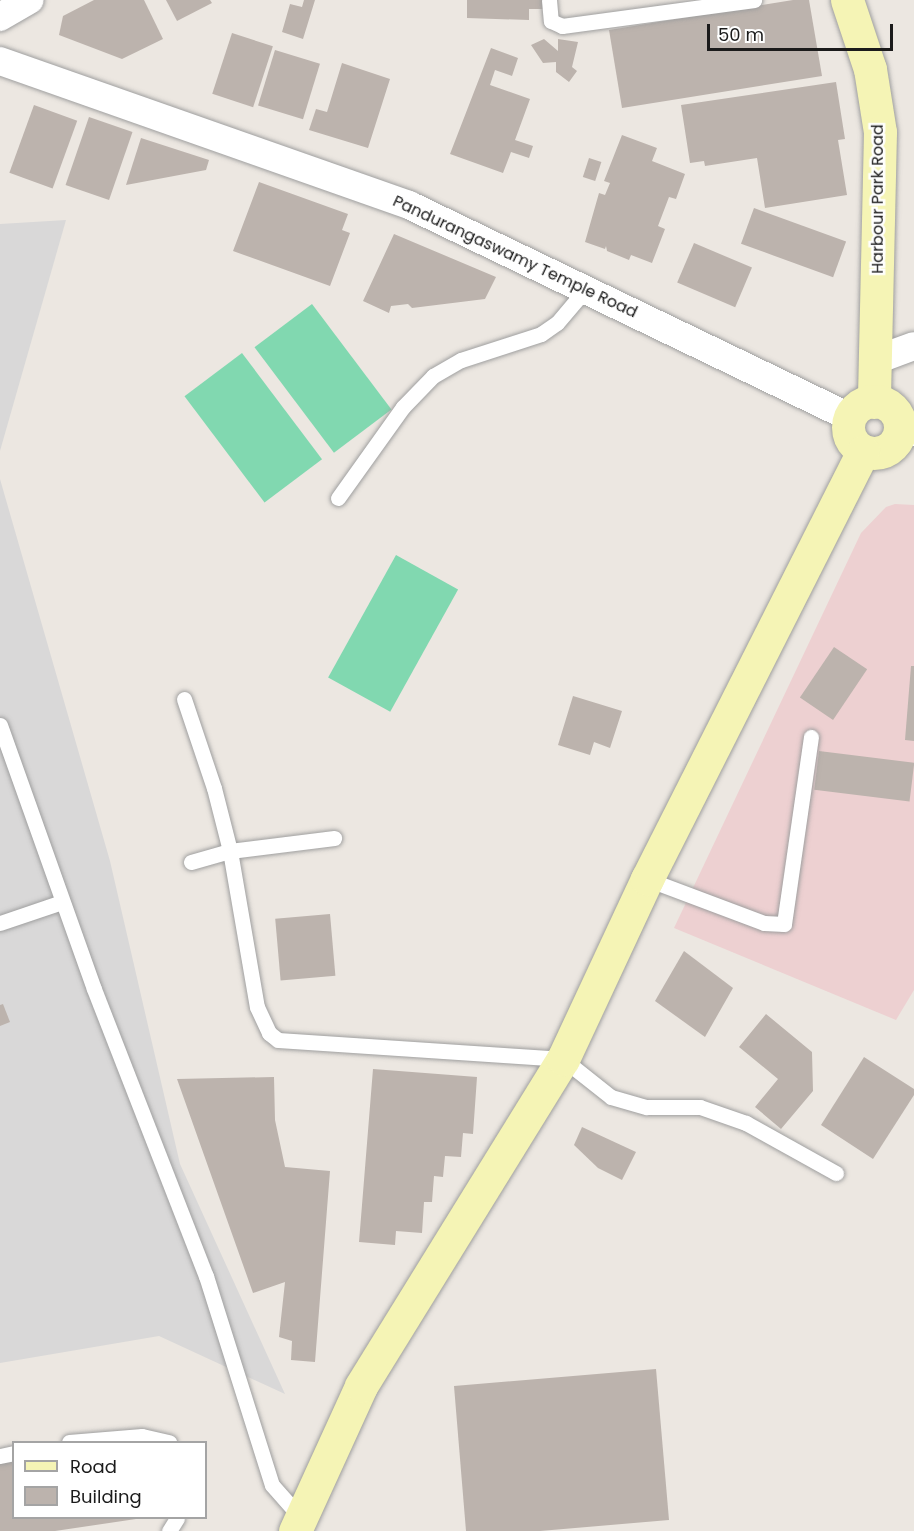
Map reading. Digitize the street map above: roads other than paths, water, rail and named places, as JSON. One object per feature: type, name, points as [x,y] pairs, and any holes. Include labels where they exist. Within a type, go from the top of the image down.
[{"type":"street","points":[[0,18],[29,0]]},
{"type":"street","name":"Harbour Park Road","points":[[847,0],[870,69],[880,132],[876,360],[862,409]]},
{"type":"street","name":"Pandurangaswamy Temple Road","points":[[0,61],[409,205],[585,290],[862,409]]},
{"type":"street","points":[[876,360],[914,346]]},
{"type":"street","points":[[862,409],[896,414],[907,431],[882,452],[863,451],[850,437],[862,409]]},
{"type":"street","points":[[301,1527],[361,1386],[563,1059],[647,879],[863,451]]},
{"type":"lane","points":[[549,0],[551,21],[562,26],[754,0]]},
{"type":"lane","points":[[338,498],[403,407],[434,376],[461,360],[541,334],[557,322],[585,290]]},
{"type":"lane","points":[[184,699],[230,851],[257,1007],[268,1033],[278,1040],[563,1059],[611,1097],[647,1107],[700,1107],[746,1123],[836,1173]]},
{"type":"lane","points":[[0,725],[62,902],[206,1276],[273,1485],[301,1527]]},
{"type":"lane","points":[[647,879],[764,922],[784,924],[811,737]]},
{"type":"lane","points":[[191,862],[230,851],[334,838]]},
{"type":"lane","points":[[0,923],[62,902]]},
{"type":"lane","points":[[90,1441],[142,1436],[161,1441]]}]
